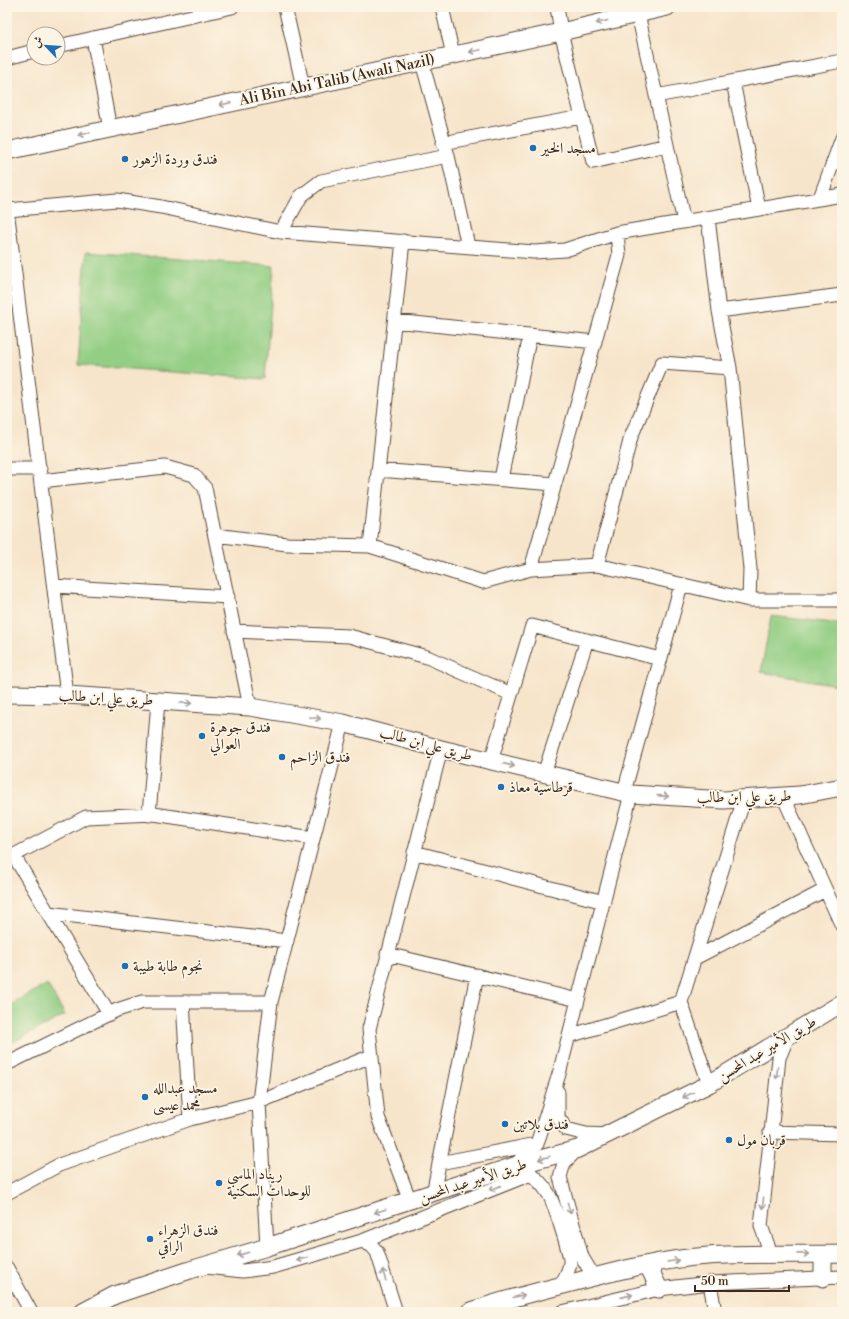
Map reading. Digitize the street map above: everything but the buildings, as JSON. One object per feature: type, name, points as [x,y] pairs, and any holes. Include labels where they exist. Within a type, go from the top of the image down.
[{"type":"main road","name":"Ali Bin Abi Talib (Awali Nazil)","points":[[7,151],[561,32],[667,7]]},
{"type":"main road","name":"طريق علي ابن طالب","points":[[7,694],[67,695],[250,707],[342,722],[441,749],[628,793],[724,800],[800,795],[842,787]]},
{"type":"main road","name":"طريق الأمير عبد المحسن","points":[[83,1312],[115,1295],[200,1267],[410,1201],[522,1168],[578,1149],[709,1084],[842,1004]]},
{"type":"main road","points":[[469,1312],[500,1307],[561,1286],[648,1265],[708,1256],[842,1254]]},
{"type":"main road","points":[[823,1255],[823,1278]]},
{"type":"main road","points":[[648,1265],[659,1289]]},
{"type":"street","points":[[66,44],[232,7]]},
{"type":"street","points":[[285,7],[303,87]]},
{"type":"street","points":[[442,7],[453,55]]},
{"type":"street","points":[[557,7],[561,32],[593,162],[667,145]]},
{"type":"street","points":[[638,14],[684,222]]},
{"type":"street","points":[[93,38],[110,129]]},
{"type":"street","points":[[7,58],[26,54]]},
{"type":"street","points":[[656,96],[842,61]]},
{"type":"street","points":[[422,62],[448,156],[468,246]]},
{"type":"street","points":[[733,82],[759,209]]},
{"type":"street","points":[[444,143],[581,116]]},
{"type":"street","points":[[820,198],[842,138]]},
{"type":"street","points":[[281,232],[301,196],[322,181],[448,156]]},
{"type":"street","points":[[67,695],[8,209],[117,200],[161,206],[281,232],[534,252],[565,250],[617,232],[842,195]]},
{"type":"street","points":[[708,218],[719,311],[730,368],[750,569],[749,600]]},
{"type":"street","points":[[531,569],[619,255],[617,232]]},
{"type":"street","points":[[370,546],[403,241]]},
{"type":"street","points":[[719,311],[842,295]]},
{"type":"street","points":[[394,321],[595,342]]},
{"type":"street","points":[[501,479],[530,335]]},
{"type":"street","points":[[597,565],[631,437],[662,363],[730,368]]},
{"type":"street","points":[[7,469],[40,475],[165,467],[194,475],[205,488],[250,707]]},
{"type":"street","points":[[378,470],[555,484]]},
{"type":"street","points":[[215,535],[287,544],[370,546],[483,582],[531,569],[597,565],[749,600],[842,600]]},
{"type":"street","points":[[200,1267],[243,1271],[273,1267],[362,1241],[522,1168],[537,1144],[559,1074],[604,902],[660,659],[681,585]]},
{"type":"street","points":[[54,586],[228,597]]},
{"type":"street","points":[[491,761],[532,626],[660,659]]},
{"type":"street","points":[[234,631],[349,636],[427,657],[511,694]]},
{"type":"street","points":[[544,774],[587,640]]},
{"type":"street","points":[[149,814],[158,701]]},
{"type":"street","points":[[267,1247],[259,1102],[271,1002],[342,722]]},
{"type":"street","points":[[410,1201],[378,1117],[369,1029],[387,954],[441,749]]},
{"type":"street","points":[[783,796],[842,926]]},
{"type":"street","points":[[709,1084],[681,1002],[744,799]]},
{"type":"street","points":[[109,1014],[48,913],[11,857],[86,817],[149,814],[313,838]]},
{"type":"street","points":[[414,852],[604,902]]},
{"type":"street","points":[[695,958],[825,890]]},
{"type":"street","points":[[48,913],[287,941]]},
{"type":"street","points":[[387,954],[578,1000]]},
{"type":"street","points":[[433,1194],[477,975]]},
{"type":"street","points":[[7,1064],[109,1014],[142,1002],[271,1002]]},
{"type":"street","points":[[184,1002],[190,1119]]},
{"type":"street","points":[[569,1036],[681,1002]]},
{"type":"street","points":[[771,1254],[761,1226],[779,1058],[788,1036]]},
{"type":"street","points":[[7,1193],[59,1165],[190,1119],[259,1102],[371,1056]]},
{"type":"street","points":[[559,1074],[558,1117],[566,1129],[586,1134],[608,1135]]},
{"type":"street","points":[[770,1132],[842,1134]]},
{"type":"street","points":[[439,1163],[537,1144]]},
{"type":"street","points":[[578,1149],[564,1163],[560,1177],[582,1258],[594,1277]]},
{"type":"street","points":[[522,1168],[540,1181],[550,1194],[570,1261],[568,1273],[561,1286]]},
{"type":"street","points":[[362,1241],[372,1246],[377,1252],[396,1312]]},
{"type":"street","points":[[7,1268],[31,1312]]},
{"type":"street","points":[[562,1312],[659,1289],[710,1282],[842,1277]]},
{"type":"street","points":[[710,1282],[714,1312]]},
{"type":"green space","points":[[86,252],[274,266],[265,379],[78,365]]},
{"type":"green space","points":[[771,616],[842,624],[842,686],[761,672]]},
{"type":"green space","points":[[47,984],[65,1015],[7,1045],[7,1007]]},
{"type":"place","name":"مسجد الخير","points":[[533,148]]},
{"type":"place","name":"فندق وردة الزهور","points":[[125,159]]},
{"type":"place","name":"فندق جوهرة العوالي","points":[[202,736]]},
{"type":"place","name":"فندق الزاحم","points":[[282,757]]},
{"type":"place","name":"قرطاسية معاذ","points":[[501,787]]},
{"type":"place","name":"نجوم طابة طيبة","points":[[125,966]]},
{"type":"place","name":"مسجد عبدالله محمد عيسى","points":[[145,1097]]},
{"type":"place","name":"فندق بلاتين","points":[[505,1124]]},
{"type":"place","name":"قربان مول","points":[[729,1140]]},
{"type":"place","name":"ريناد الماسي للوحدات السكنية","points":[[219,1183]]},
{"type":"place","name":"فندق الزهراء الراقي","points":[[150,1239]]}]
